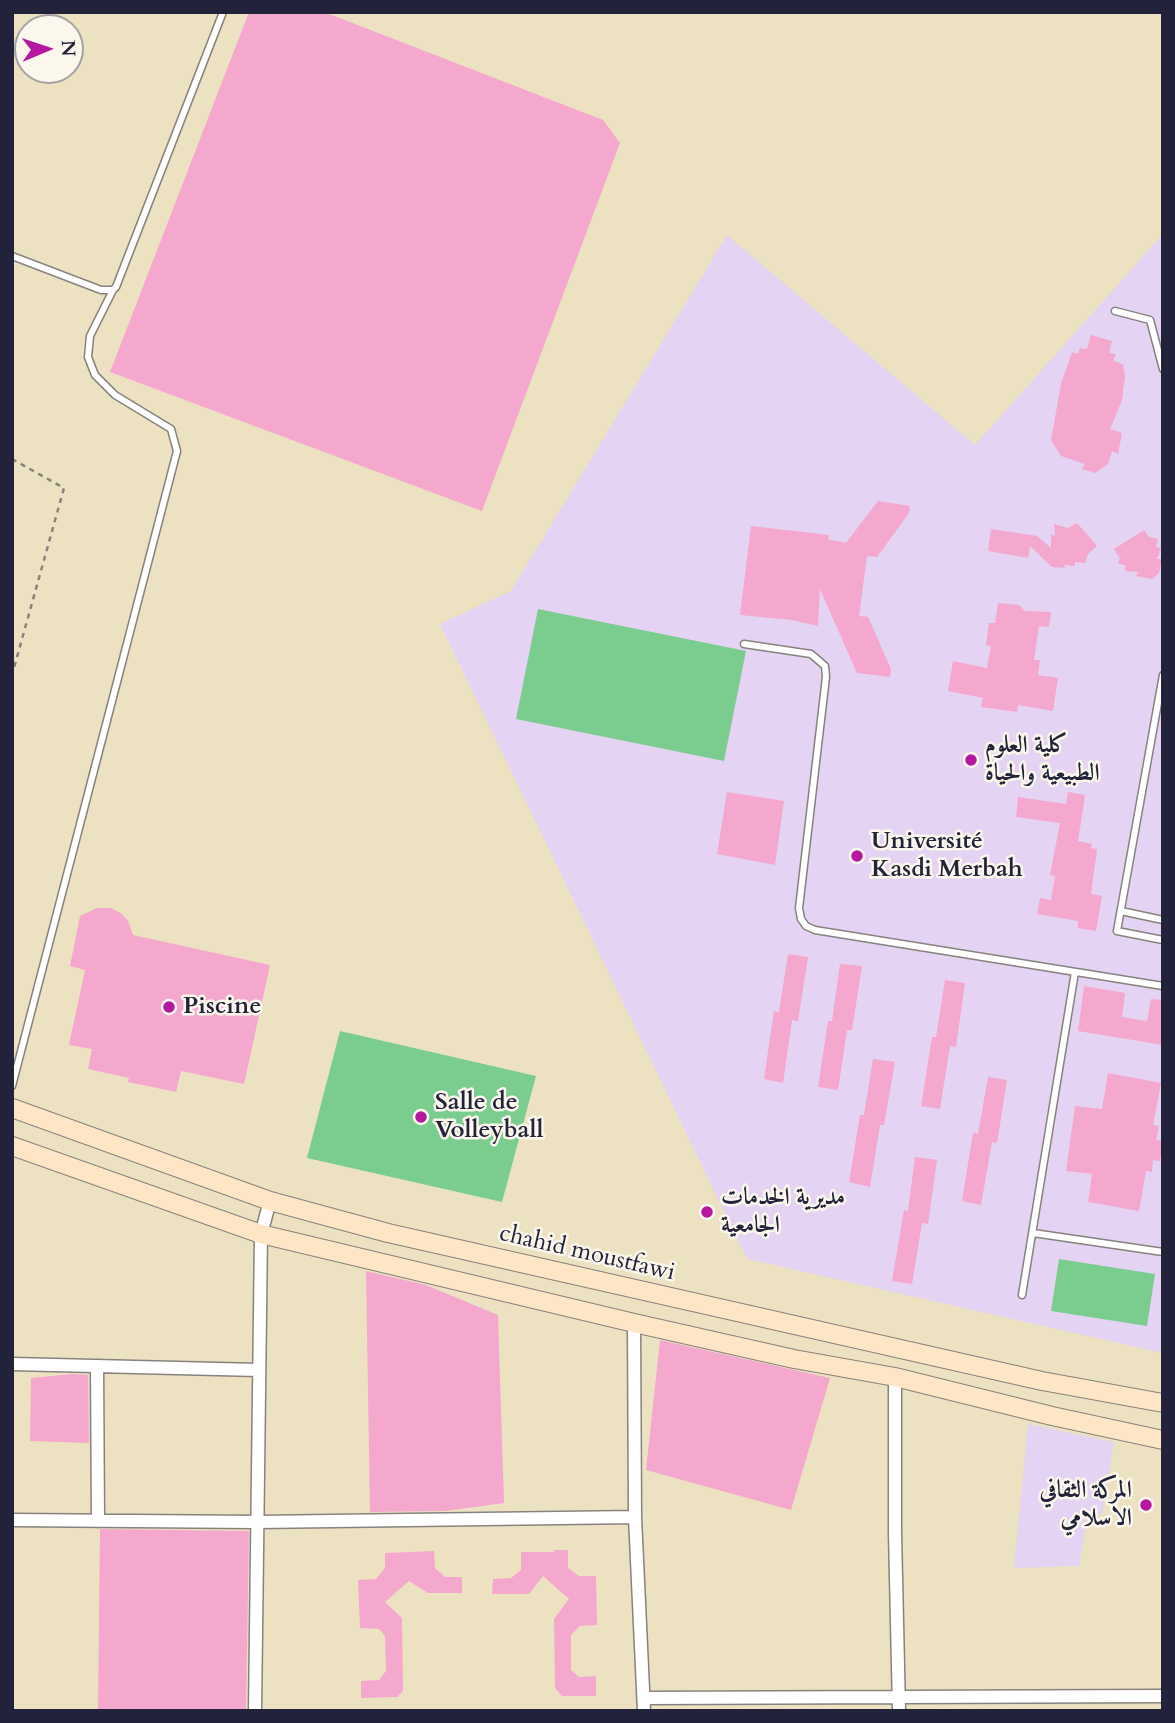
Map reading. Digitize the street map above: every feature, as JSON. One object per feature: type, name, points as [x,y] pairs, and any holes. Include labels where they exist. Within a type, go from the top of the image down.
[{"type":"main road","name":"chahid moustfawi","points":[[12,1108],[270,1201],[388,1233],[1042,1381],[1163,1403]]},
{"type":"main road","points":[[12,1146],[261,1234],[634,1323],[794,1359],[895,1377],[1163,1440]]},
{"type":"street","points":[[255,1711],[261,1234],[270,1201]]},
{"type":"street","points":[[634,1323],[635,1517],[644,1704],[899,1697],[1163,1696]]},
{"type":"street","points":[[12,1364],[259,1370]]},
{"type":"street","points":[[97,1366],[98,1521]]},
{"type":"street","points":[[895,1377],[899,1711]]},
{"type":"street","points":[[12,1520],[257,1522],[635,1517]]},
{"type":"lane","points":[[12,1086],[177,451],[171,429],[115,396],[95,375],[88,357],[90,336],[120,280],[223,12]]},
{"type":"lane","points":[[12,256],[101,290],[113,290]]},
{"type":"lane","points":[[1115,311],[1150,320],[1163,369]]},
{"type":"lane","points":[[744,644],[811,654],[825,666],[826,677],[799,908],[801,919],[806,926],[816,930],[1163,986]]},
{"type":"lane","points":[[1163,675],[1118,931],[1163,940]]},
{"type":"lane","points":[[1121,911],[1163,920]]},
{"type":"lane","points":[[1022,1295],[1075,972]]},
{"type":"lane","points":[[1033,1233],[1163,1252]]},
{"type":"path","points":[[12,459],[64,488],[12,675]]},
{"type":"shaded area","name":"Université Kasdi Merbah","points":[[1163,234],[1163,1353],[747,1259],[440,624],[511,591],[727,235],[975,445]]},
{"type":"shaded area","points":[[1028,1424],[1114,1442],[1102,1515],[1088,1513],[1079,1566],[1014,1568]]},
{"type":"green space","points":[[538,609],[746,651],[724,761],[516,719]]},
{"type":"green space","name":"Salle de Volleyball","points":[[340,1031],[536,1076],[502,1202],[307,1158]]},
{"type":"green space","points":[[1059,1259],[1155,1274],[1147,1326],[1051,1311]]},
{"type":"building","points":[[249,12],[324,12],[603,120],[620,143],[482,511],[110,372]]},
{"type":"building","points":[[1091,335],[1112,341],[1109,353],[1116,354],[1113,361],[1123,364],[1125,376],[1122,400],[1110,429],[1122,433],[1118,454],[1112,451],[1108,464],[1095,473],[1082,469],[1085,464],[1061,456],[1051,440],[1061,384],[1072,352],[1078,354],[1080,348],[1087,349]]},
{"type":"building","points":[[878,501],[910,506],[909,513],[877,557],[867,556],[859,616],[868,617],[891,669],[890,677],[857,673],[820,589],[818,626],[792,620],[740,615],[751,526],[829,535],[828,539],[846,543]]},
{"type":"building","points":[[1077,523],[1097,546],[1088,554],[1085,563],[1075,562],[1075,566],[1064,565],[1065,568],[1052,567],[1030,546],[1028,558],[988,551],[991,529],[1037,536],[1051,548],[1051,534],[1055,536],[1054,524],[1068,528]]},
{"type":"building","points":[[1144,530],[1149,537],[1158,539],[1156,547],[1161,548],[1157,559],[1162,559],[1159,573],[1152,579],[1136,576],[1138,572],[1125,571],[1126,566],[1118,563],[1120,558],[1114,549]]},
{"type":"building","points":[[998,603],[1019,605],[1025,611],[1051,612],[1049,627],[1039,626],[1034,660],[1040,660],[1038,675],[1058,678],[1053,711],[1018,705],[1017,712],[981,707],[983,698],[948,691],[953,661],[987,668],[991,646],[986,645],[989,623],[995,623]]},
{"type":"building","points":[[727,792],[784,801],[775,865],[717,854]]},
{"type":"building","points":[[1068,792],[1085,795],[1078,841],[1092,844],[1091,848],[1097,849],[1091,894],[1102,896],[1096,931],[1078,928],[1078,921],[1037,914],[1040,898],[1051,900],[1055,876],[1050,875],[1060,823],[1016,817],[1018,797],[1066,804]]},
{"type":"building","name":"Piscine","points":[[97,908],[111,908],[122,914],[133,935],[270,965],[244,1084],[181,1071],[176,1092],[128,1082],[129,1078],[88,1069],[92,1049],[69,1045],[85,970],[70,966],[80,916]]},
{"type":"building","points":[[788,954],[808,957],[798,1021],[792,1020],[783,1083],[764,1079],[774,1011],[779,1012]]},
{"type":"building","points":[[840,964],[862,966],[852,1030],[847,1030],[838,1090],[818,1087],[828,1021],[832,1021]]},
{"type":"building","points":[[945,980],[965,983],[956,1047],[950,1046],[940,1109],[921,1106],[932,1037],[936,1037]]},
{"type":"building","points":[[1084,986],[1125,993],[1122,1017],[1147,1021],[1151,999],[1163,1000],[1163,1045],[1078,1031]]},
{"type":"building","points":[[873,1059],[895,1062],[884,1125],[880,1125],[870,1187],[849,1182]]},
{"type":"building","points":[[1108,1073],[1161,1083],[1153,1125],[1159,1126],[1156,1140],[1163,1141],[1160,1161],[1153,1160],[1152,1172],[1146,1171],[1139,1211],[1088,1202],[1092,1174],[1066,1171],[1075,1106],[1102,1109]]},
{"type":"building","points":[[988,1077],[1007,1080],[997,1143],[992,1142],[981,1205],[962,1201],[973,1133],[978,1134]]},
{"type":"building","points":[[915,1157],[937,1160],[928,1224],[922,1223],[912,1284],[892,1281],[904,1210],[908,1211]]},
{"type":"building","points":[[366,1271],[426,1285],[498,1315],[504,1503],[445,1511],[370,1512]]},
{"type":"building","points":[[660,1340],[830,1378],[791,1510],[646,1470]]},
{"type":"building","points":[[88,1375],[89,1443],[30,1441],[31,1378]]},
{"type":"building","points":[[100,1529],[249,1531],[246,1711],[98,1711]]},
{"type":"building","points":[[568,1550],[568,1568],[579,1576],[596,1576],[597,1625],[580,1626],[571,1635],[571,1670],[579,1677],[596,1676],[596,1696],[562,1696],[555,1688],[554,1619],[569,1599],[543,1576],[529,1594],[492,1594],[493,1579],[511,1578],[521,1570],[521,1552]]},
{"type":"building","points":[[434,1551],[435,1568],[445,1577],[462,1577],[462,1593],[428,1593],[409,1581],[385,1602],[402,1618],[403,1691],[397,1697],[361,1698],[361,1681],[379,1680],[386,1671],[385,1636],[379,1629],[360,1628],[358,1580],[376,1579],[385,1568],[385,1553]]},
{"type":"place","name":"كلية العلوم الطبيعية والحياة","points":[[971,760]]},
{"type":"place","name":"Université Kasdi Merbah","points":[[857,856]]},
{"type":"place","name":"Piscine","points":[[169,1007]]},
{"type":"place","name":"Salle de Volleyball","points":[[421,1117]]},
{"type":"place","name":"مديرية الخدمات الجامعية","points":[[707,1212]]},
{"type":"place","name":"المركة الثقافي الاسلامي","points":[[1146,1505]]}]
